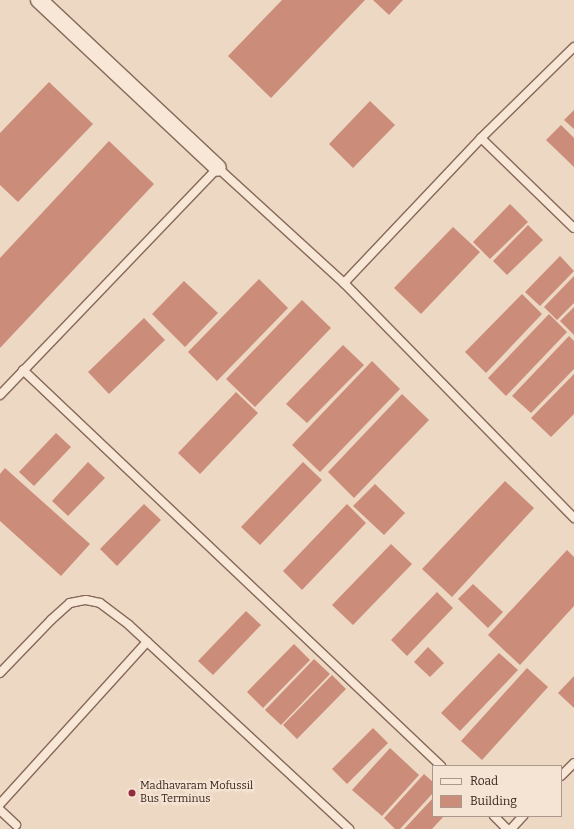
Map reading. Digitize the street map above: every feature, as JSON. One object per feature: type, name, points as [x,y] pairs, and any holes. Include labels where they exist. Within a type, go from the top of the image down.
[{"type":"street","points":[[39,0],[218,168]]},
{"type":"lane","points":[[344,283],[480,138],[574,47]]},
{"type":"lane","points":[[480,138],[574,228]]},
{"type":"lane","points":[[0,395],[218,168],[344,283],[574,518]]},
{"type":"lane","points":[[23,370],[440,765]]},
{"type":"lane","points":[[0,673],[51,620],[70,603],[86,600],[100,603],[129,625],[349,829]]},
{"type":"lane","points":[[0,804],[147,642]]},
{"type":"lane","points":[[562,775],[574,763]]},
{"type":"lane","points":[[0,810],[16,825]]},
{"type":"lane","points":[[495,817],[507,829]]},
{"type":"lane","points":[[511,829],[522,817]]},
{"type":"building","points":[[282,0],[365,0],[271,98],[228,56]]},
{"type":"building","points":[[373,0],[403,0],[389,15]]},
{"type":"building","points":[[49,82],[93,124],[18,202],[0,185],[0,133]]},
{"type":"building","points":[[370,101],[395,125],[353,168],[329,144]]},
{"type":"building","points":[[574,110],[574,129],[564,120]]},
{"type":"building","points":[[561,125],[574,138],[574,167],[546,140]]},
{"type":"building","points":[[109,141],[154,184],[0,348],[0,258]]},
{"type":"building","points":[[510,204],[528,222],[490,259],[473,242]]},
{"type":"building","points":[[528,225],[543,240],[507,275],[493,261]]},
{"type":"building","points":[[453,227],[480,252],[421,314],[394,288]]},
{"type":"building","points":[[560,256],[574,271],[540,306],[525,292]]},
{"type":"building","points":[[574,276],[574,303],[557,320],[544,307]]},
{"type":"building","points":[[259,279],[288,308],[217,381],[188,352]]},
{"type":"building","points":[[184,281],[218,313],[185,347],[152,314]]},
{"type":"building","points":[[522,294],[542,314],[486,373],[465,352]]},
{"type":"building","points":[[302,300],[331,328],[255,407],[226,379]]},
{"type":"building","points":[[574,307],[574,335],[560,321]]},
{"type":"building","points":[[549,314],[567,332],[506,396],[488,378]]},
{"type":"building","points":[[144,318],[165,340],[109,394],[88,372]]},
{"type":"building","points":[[569,336],[574,341],[574,369],[531,413],[512,396]]},
{"type":"building","points":[[343,345],[364,365],[307,423],[286,404]]},
{"type":"building","points":[[372,361],[400,389],[320,472],[292,445]]},
{"type":"building","points":[[574,374],[574,414],[551,437],[531,418]]},
{"type":"building","points":[[236,392],[258,413],[200,474],[178,453]]},
{"type":"building","points":[[402,394],[429,420],[354,498],[328,472]]},
{"type":"building","points":[[56,433],[71,447],[34,486],[19,472]]},
{"type":"building","points":[[88,462],[105,478],[68,516],[52,501]]},
{"type":"building","points":[[303,462],[322,480],[260,545],[241,527]]},
{"type":"building","points":[[5,468],[90,544],[61,576],[0,521],[0,474]]},
{"type":"building","points":[[505,481],[534,508],[452,597],[422,569]]},
{"type":"building","points":[[375,484],[405,513],[384,535],[353,506]]},
{"type":"building","points":[[144,504],[161,520],[117,566],[100,549]]},
{"type":"building","points":[[347,504],[366,523],[302,590],[283,571]]},
{"type":"building","points":[[391,544],[412,564],[353,625],[332,605]]},
{"type":"building","points":[[567,550],[574,557],[574,606],[520,665],[488,635]]},
{"type":"building","points":[[473,584],[503,612],[488,628],[458,599]]},
{"type":"building","points":[[437,592],[453,608],[407,656],[391,640]]},
{"type":"building","points":[[246,611],[261,625],[213,675],[198,661]]},
{"type":"building","points":[[294,644],[310,660],[263,708],[247,692]]},
{"type":"building","points":[[428,647],[444,663],[430,677],[414,662]]},
{"type":"building","points":[[499,653],[518,670],[460,731],[441,713]]},
{"type":"building","points":[[314,659],[330,674],[281,725],[265,710]]},
{"type":"building","points":[[527,668],[548,687],[482,760],[461,741]]},
{"type":"building","points":[[332,675],[346,689],[297,739],[283,725]]},
{"type":"building","points":[[574,676],[574,708],[558,693]]},
{"type":"building","points":[[373,728],[388,743],[347,784],[332,769]]},
{"type":"building","points":[[390,748],[419,775],[382,816],[352,790]]},
{"type":"building","points":[[424,774],[432,781],[432,794],[400,829],[395,829],[384,818]]},
{"type":"building","points":[[432,799],[432,817],[443,817],[432,829],[404,829]]},
{"type":"place","name":"Madhavaram Mofussil Bus Terminus","points":[[132,793]]}]
